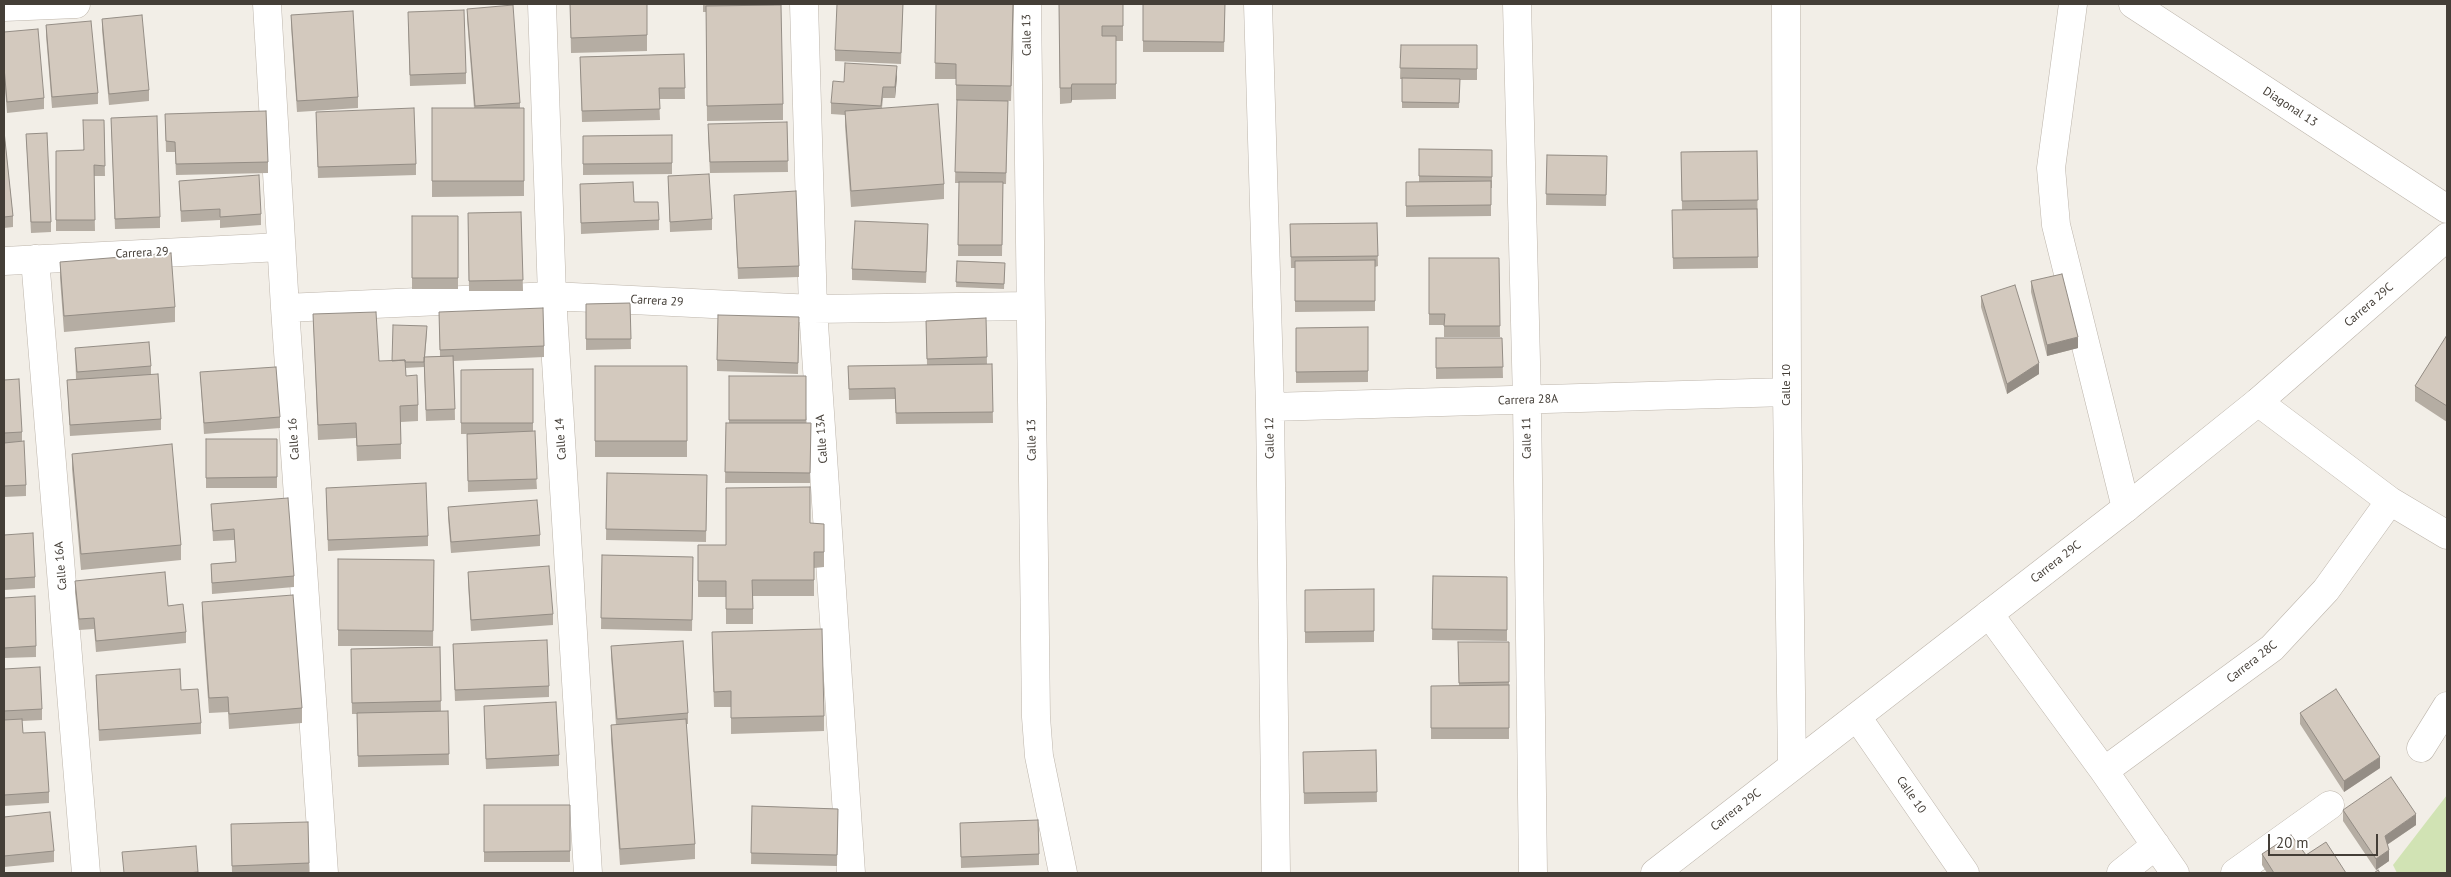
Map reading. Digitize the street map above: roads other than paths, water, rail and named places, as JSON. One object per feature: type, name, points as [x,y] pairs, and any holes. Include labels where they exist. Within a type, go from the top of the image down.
[{"type":"street","points":[[4,7],[76,4]]},
{"type":"street","name":"Calle 16","points":[[267,4],[285,308],[324,873]]},
{"type":"street","name":"Calle 14","points":[[542,4],[552,296],[588,873]]},
{"type":"street","name":"Calle 13A","points":[[804,4],[813,309],[851,873]]},
{"type":"street","name":"Calle 13","points":[[1027,4],[1036,717],[1039,756],[1063,873]]},
{"type":"street","name":"Calle 12","points":[[1258,4],[1270,407],[1276,873]]},
{"type":"street","name":"Calle 11","points":[[1516,4],[1527,400],[1533,873]]},
{"type":"street","name":"Calle 10","points":[[1786,4],[1786,392],[1792,766]]},
{"type":"street","points":[[2073,4],[2051,168],[2056,225],[2126,508]]},
{"type":"street","name":"Diagonal 13","points":[[2133,4],[2447,209]]},
{"type":"street","name":"Carrera 29C","points":[[1654,873],[2126,508],[2258,402],[2447,237]]},
{"type":"street","name":"Carrera 29","points":[[4,261],[281,247]]},
{"type":"street","name":"Calle 16A","points":[[35,259],[86,873]]},
{"type":"street","name":"Carrera 29","points":[[285,308],[552,296],[813,309],[1030,306]]},
{"type":"street","name":"Carrera 28A","points":[[1270,407],[1786,392]]},
{"type":"street","points":[[2258,402],[2390,501],[2447,535]]},
{"type":"street","name":"Carrera 28C","points":[[2104,771],[2272,648],[2326,590],[2390,501]]},
{"type":"street","points":[[1989,614],[2104,771],[2175,873]]},
{"type":"street","points":[[2421,748],[2447,706]]},
{"type":"street","name":"Calle 10","points":[[1857,717],[1965,873]]},
{"type":"street","points":[[2235,873],[2330,805]]},
{"type":"street","points":[[2121,873],[2156,846]]}]
